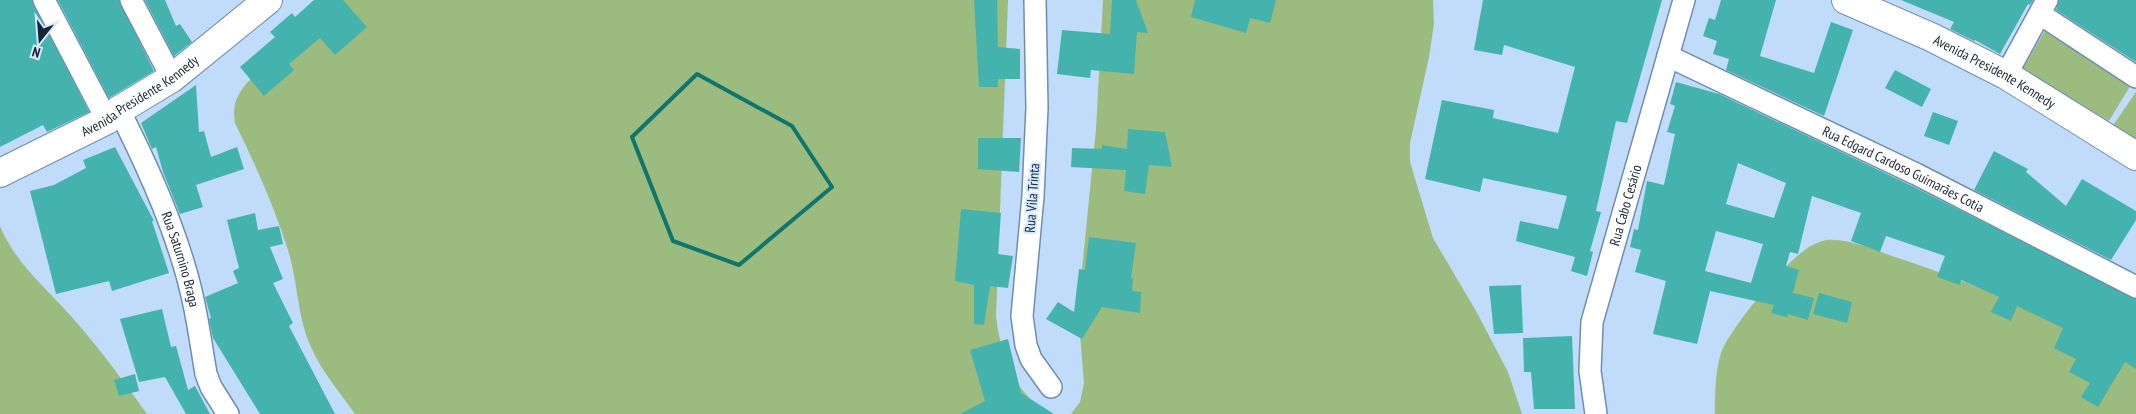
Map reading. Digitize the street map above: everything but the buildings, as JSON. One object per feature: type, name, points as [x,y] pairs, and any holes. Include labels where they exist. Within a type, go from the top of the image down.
[{"type":"main road","name":"Avenida Presidente Kennedy","points":[[0,172],[113,115],[172,78],[268,0]]},
{"type":"main road","name":"Avenida Presidente Kennedy","points":[[1846,0],[1931,37],[2006,75],[2136,156]]},
{"type":"street","name":"Rua Saturnino Braga","points":[[44,0],[113,115],[144,159],[165,206],[185,268],[206,374],[211,387],[228,414]]},
{"type":"street","points":[[132,0],[172,78]]},
{"type":"street","name":"Rua Vila Trinta","points":[[1035,0],[1036,118],[1033,196],[1022,316],[1026,345],[1031,359],[1051,388]]},
{"type":"street","name":"Rua Cabo Cesário","points":[[1596,414],[1590,371],[1592,322],[1684,0]]},
{"type":"street","points":[[2006,75],[2044,7],[2136,77]]},
{"type":"street","name":"Rua Edgard Cardoso Guimarães Cotia","points":[[1668,56],[1916,174],[2136,287]]},
{"type":"highlighted area","points":[[697,74],[792,126],[832,187],[739,265],[673,241],[632,137]]},
{"type":"green space","points":[[323,0],[1008,0],[996,316],[1001,345],[1012,373],[1029,398],[1053,414],[355,414],[325,373],[306,335],[291,262],[283,234],[234,117],[237,97],[246,84]]},
{"type":"green space","points":[[1103,0],[1433,0],[1434,24],[1429,57],[1410,143],[1410,162],[1433,238],[1476,311],[1508,372],[1522,414],[1071,414],[1080,402],[1084,383],[1078,310],[1096,129]]},
{"type":"green space","points":[[2047,27],[2135,78],[2109,121],[2022,70]]},
{"type":"green space","points":[[2136,92],[2136,143],[2112,127]]},
{"type":"green space","points":[[0,226],[21,262],[89,338],[147,414],[0,414]]},
{"type":"green space","points":[[1826,240],[1860,245],[1955,278],[2047,319],[2136,366],[2136,414],[1715,414],[1719,361],[1726,342],[1746,313],[1784,269],[1807,248]]}]
